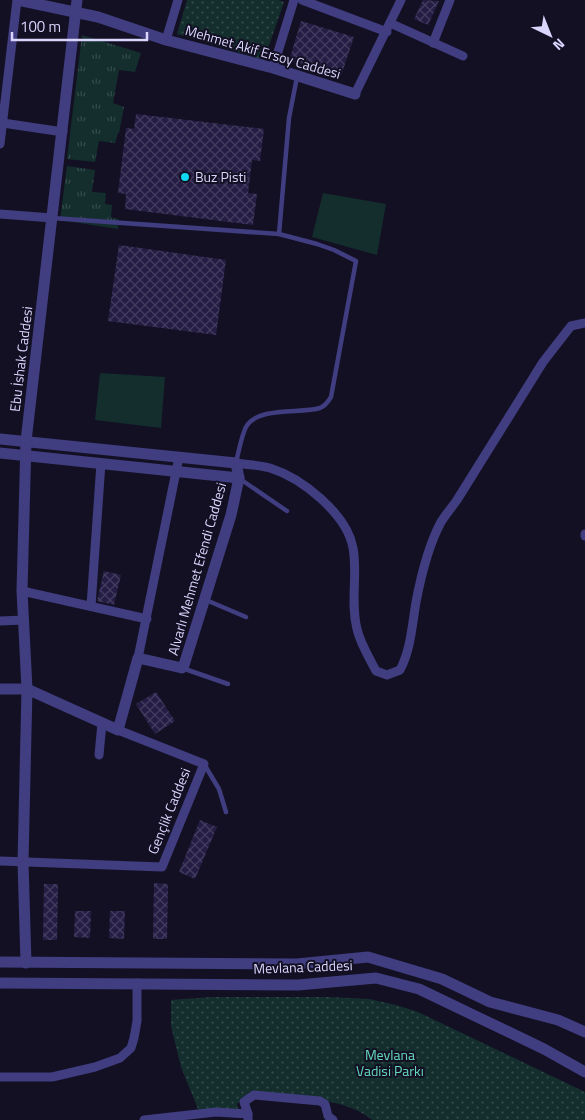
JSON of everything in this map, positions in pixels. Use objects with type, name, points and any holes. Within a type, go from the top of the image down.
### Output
[{"type":"street","points":[[0,144],[21,0]]},
{"type":"street","name":"Mehmet Akif Ersoy Caddesi","points":[[21,0],[76,6],[98,17],[166,40],[272,68],[355,94]]},
{"type":"street","points":[[166,40],[178,0]]},
{"type":"street","points":[[272,68],[294,0]]},
{"type":"street","points":[[302,0],[433,43],[463,56]]},
{"type":"street","points":[[355,94],[401,0]]},
{"type":"street","points":[[433,43],[450,0]]},
{"type":"street","name":"Ebu İshak Caddesi","points":[[26,963],[23,862],[27,688],[22,591],[26,441],[76,6]]},
{"type":"street","points":[[3,122],[63,132]]},
{"type":"street","points":[[0,214],[52,218]]},
{"type":"street","points":[[0,439],[236,463],[270,468],[294,478],[312,490],[342,523],[352,545],[355,558],[354,598],[356,629],[376,671],[387,675],[400,670],[404,662],[429,551],[442,522],[543,362],[571,326],[585,324]]},
{"type":"street","name":"Alvarlı Mehmet Efendi Caddesi","points":[[0,453],[239,478],[231,515],[206,600],[182,668],[138,658]]},
{"type":"street","points":[[118,730],[147,619],[179,457]]},
{"type":"street","points":[[91,606],[101,463]]},
{"type":"street","points":[[236,463],[239,478]]},
{"type":"street","points":[[22,591],[147,619]]},
{"type":"street","points":[[0,621],[24,620]]},
{"type":"street","name":"Gençlik Caddesi","points":[[0,689],[27,688],[118,730],[204,764],[162,866],[0,861]]},
{"type":"street","points":[[99,755],[102,723]]},
{"type":"street","name":"Mevlana Caddesi","points":[[0,962],[297,964],[368,957],[442,979],[490,1002],[558,1020],[585,1032]]},
{"type":"street","points":[[297,964],[298,985]]},
{"type":"street","name":"Mevlana Caddesi","points":[[0,983],[298,985],[376,978],[419,989],[544,1049],[585,1072]]},
{"type":"street","points":[[0,1077],[52,1077],[94,1067],[120,1058],[131,1048],[138,1021],[137,983]]},
{"type":"street","points":[[144,1120],[216,1112],[248,1117],[244,1102],[254,1094],[320,1101],[325,1104],[328,1116],[333,1120]]},
{"type":"lane","points":[[279,234],[289,118],[298,76]]},
{"type":"lane","points":[[52,218],[279,234],[334,250],[356,261],[330,397],[327,404],[320,408],[285,411],[260,417],[252,421],[246,428],[236,463]]},
{"type":"lane","points":[[239,478],[287,511]]},
{"type":"lane","points":[[206,600],[246,617]]},
{"type":"lane","points":[[182,668],[228,684]]},
{"type":"lane","points":[[204,764],[219,789],[226,812]]},
{"type":"green space","points":[[187,0],[278,0],[284,2],[264,60],[177,34]]},
{"type":"green space","points":[[82,35],[141,53],[135,72],[119,70],[113,103],[124,107],[119,133],[115,143],[99,141],[95,162],[67,159]]},
{"type":"green space","points":[[67,166],[95,170],[92,192],[106,193],[105,204],[112,205],[111,218],[119,219],[118,229],[60,220]]},
{"type":"green space","points":[[323,193],[386,204],[377,255],[312,237]]},
{"type":"green space","points":[[100,373],[165,377],[161,428],[95,420]]},
{"type":"green space","name":"Mevlana Vadisi Parkı","points":[[211,997],[369,999],[418,1012],[585,1092],[585,1120],[372,1120],[346,1106],[330,1102],[296,1097],[248,1094],[237,1104],[239,1114],[200,1114],[181,1067],[171,1026],[171,1000]]},
{"type":"building","points":[[423,0],[439,1],[428,25],[414,19]]},
{"type":"building","points":[[301,21],[354,37],[341,76],[289,61]]},
{"type":"building","name":"Buz Pisti","points":[[136,114],[264,129],[260,161],[252,160],[248,193],[257,194],[253,225],[125,209],[126,194],[118,193],[126,128],[134,129]]},
{"type":"building","points":[[119,245],[226,260],[216,335],[108,321]]},
{"type":"building","points":[[104,571],[121,575],[114,605],[97,601]]},
{"type":"building","points":[[156,692],[175,721],[155,734],[136,704]]},
{"type":"building","points":[[200,820],[217,827],[195,879],[179,872]]},
{"type":"building","points":[[154,883],[168,884],[167,939],[153,939]]},
{"type":"building","points":[[44,884],[58,884],[57,940],[43,940]]},
{"type":"building","points":[[75,911],[91,911],[90,938],[74,937]]},
{"type":"building","points":[[110,911],[125,911],[124,939],[109,938]]},
{"type":"place","name":"Buz Pisti","points":[[185,177]]}]
